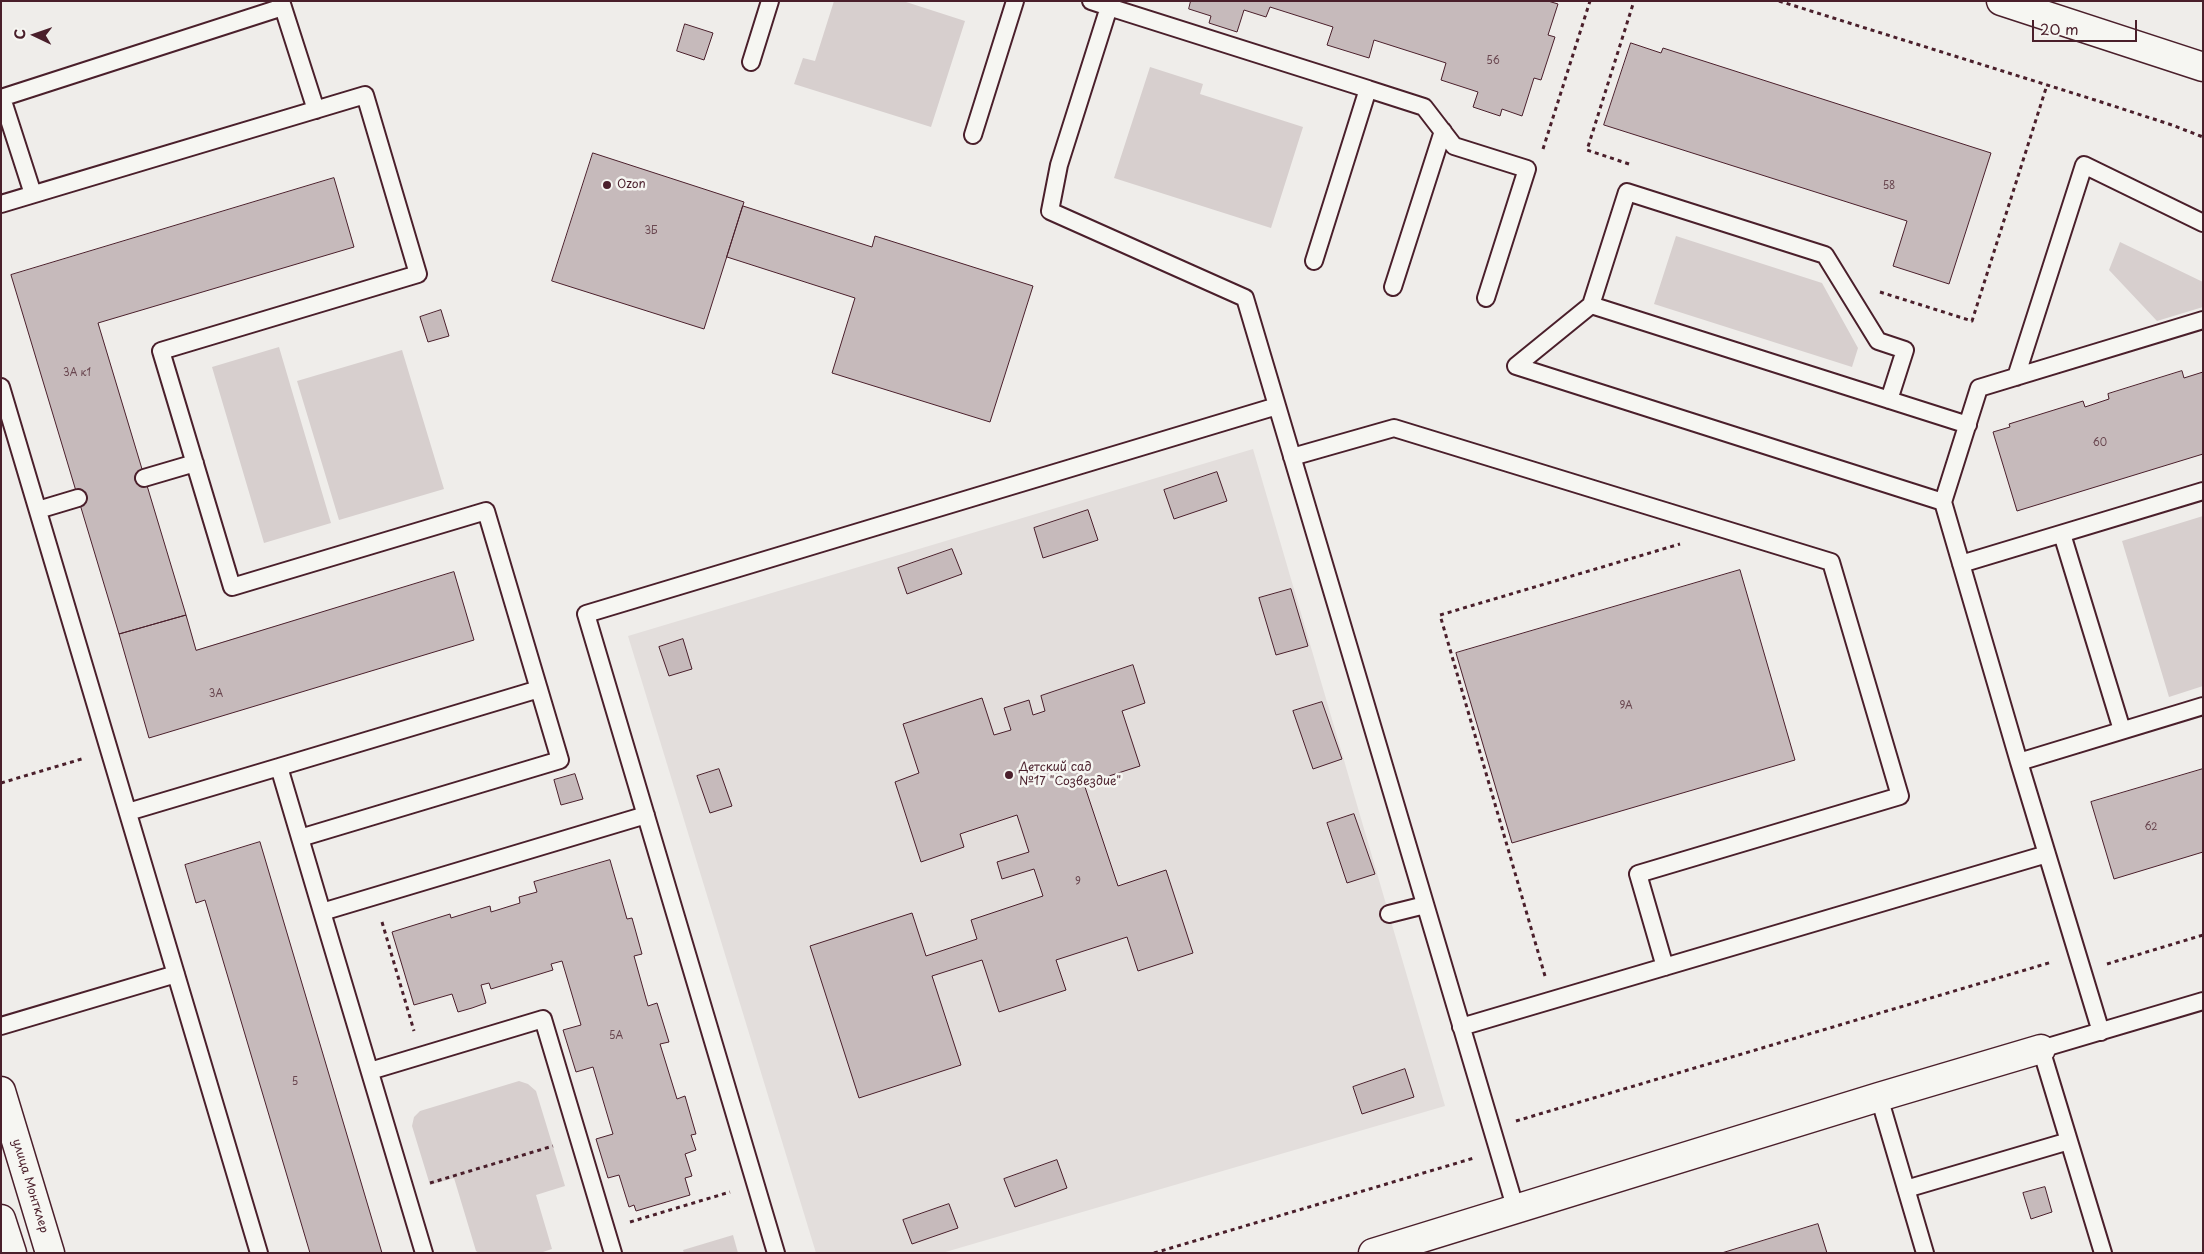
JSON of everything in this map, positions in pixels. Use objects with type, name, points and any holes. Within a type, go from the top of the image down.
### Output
[{"type":"street","points":[[2001,1],[2203,67]]},
{"type":"street","points":[[1373,1253],[2041,1049]]},
{"type":"street","name":"улица Монтклер","points":[[1,1091],[50,1253]]},
{"type":"street","points":[[1,1219],[12,1253]]},
{"type":"lane","points":[[751,62],[770,1]]},
{"type":"lane","points":[[973,135],[1015,1]]},
{"type":"lane","points":[[1091,1],[1424,107],[1454,146],[1527,169],[1486,298]]},
{"type":"lane","points":[[33,194],[2,98],[282,4],[316,110]]},
{"type":"lane","points":[[1109,7],[1059,165],[1050,211],[1245,298],[1516,1210]]},
{"type":"lane","points":[[1314,260],[1368,89]]},
{"type":"lane","points":[[1,204],[365,95],[418,274],[161,351],[232,587],[486,511],[560,760],[300,838]]},
{"type":"lane","points":[[1393,288],[1443,132]]},
{"type":"lane","points":[[2016,377],[2084,165],[2203,223]]},
{"type":"lane","points":[[1889,400],[1905,350],[1878,341],[1825,255],[1627,192],[1591,305],[1516,366],[1943,502]]},
{"type":"lane","points":[[1591,305],[1968,425]]},
{"type":"lane","points":[[2101,1032],[1943,502],[1979,388],[2203,320]]},
{"type":"lane","points":[[1,387],[259,1253]]},
{"type":"lane","points":[[776,1253],[586,614],[1277,406]]},
{"type":"lane","points":[[1292,457],[1394,428],[1831,562],[1900,796],[1638,874],[1665,968]]},
{"type":"lane","points":[[144,478],[195,463]]},
{"type":"lane","points":[[1961,564],[2203,491]]},
{"type":"lane","points":[[38,510],[78,498]]},
{"type":"lane","points":[[2062,534],[2122,730]]},
{"type":"lane","points":[[128,812],[539,689]]},
{"type":"lane","points":[[2019,762],[2203,706]]},
{"type":"lane","points":[[279,767],[424,1253]]},
{"type":"lane","points":[[322,912],[646,815]]},
{"type":"lane","points":[[1461,1028],[2048,854]]},
{"type":"lane","points":[[1389,914],[1425,905]]},
{"type":"lane","points":[[1,1026],[176,974]]},
{"type":"lane","points":[[2103,1253],[2041,1049],[2203,1000]]},
{"type":"lane","points":[[370,1071],[543,1019],[613,1253]]},
{"type":"lane","points":[[1879,1097],[1925,1253]]},
{"type":"lane","points":[[1906,1189],[2069,1140]]},
{"type":"path","points":[[1527,169],[1536,172],[1590,1]]},
{"type":"path","points":[[1627,192],[1635,166],[1587,150],[1634,1]]},
{"type":"path","points":[[1779,1],[2172,125],[2203,137]]},
{"type":"path","points":[[1840,279],[1972,321],[2047,85]]},
{"type":"path","points":[[1553,1000],[1440,615],[1726,530]]},
{"type":"path","points":[[1,783],[110,751]]},
{"type":"path","points":[[374,896],[421,1055]]},
{"type":"path","points":[[2082,972],[2203,935]]},
{"type":"path","points":[[1491,1128],[2078,954]]},
{"type":"path","points":[[405,1190],[578,1138]]},
{"type":"path","points":[[1154,1253],[1498,1151]]},
{"type":"path","points":[[606,1230],[756,1184]]},
{"type":"shaded area","points":[[834,1],[903,1],[965,21],[931,127],[794,84],[803,58],[815,61]]},
{"type":"shaded area","points":[[1150,67],[1203,84],[1200,94],[1303,127],[1271,228],[1114,178]]},
{"type":"shaded area","points":[[1676,236],[1822,283],[1858,348],[1852,367],[1654,304]]},
{"type":"shaded area","points":[[2120,242],[2203,282],[2203,307],[2157,321],[2109,270]]},
{"type":"shaded area","points":[[279,347],[331,523],[264,543],[212,367]]},
{"type":"shaded area","points":[[402,350],[444,489],[339,520],[297,381]]},
{"type":"shaded area","name":"Детский сад №17 \"Созвездие\"","points":[[1253,449],[1445,1106],[942,1253],[816,1253],[628,636]]},
{"type":"shaded area","points":[[2203,516],[2203,686],[2169,697],[2122,541]]},
{"type":"shaded area","points":[[519,1081],[528,1084],[536,1091],[565,1186],[536,1195],[552,1249],[540,1253],[479,1253],[476,1251],[454,1178],[430,1185],[412,1126],[414,1117],[420,1111]]},
{"type":"shaded area","points":[[733,1235],[738,1253],[684,1253],[683,1250]]},
{"type":"building","points":[[1191,1],[1548,1],[1558,4],[1548,35],[1555,37],[1541,80],[1534,78],[1522,116],[1502,109],[1500,116],[1473,107],[1478,92],[1441,80],[1446,63],[1374,40],[1369,58],[1327,45],[1333,27],[1270,7],[1266,17],[1244,10],[1237,32],[1209,23],[1211,16],[1189,9]]},
{"type":"building","points":[[685,24],[713,33],[704,60],[677,51]]},
{"type":"building","points":[[1631,43],[1661,53],[1663,48],[1991,153],[1949,284],[1893,266],[1907,221],[1604,125]]},
{"type":"building","points":[[593,153],[744,202],[704,329],[552,281]]},
{"type":"building","points":[[334,178],[354,247],[98,323],[186,615],[119,634],[11,275]]},
{"type":"building","points":[[743,206],[872,247],[875,236],[1033,286],[990,422],[832,373],[855,298],[727,257]]},
{"type":"building","points":[[441,310],[449,336],[428,342],[420,317]]},
{"type":"building","points":[[2182,371],[2184,378],[2203,372],[2203,454],[2017,511],[1993,432],[2010,427],[2009,424],[2083,401],[2085,407],[2109,399],[2108,394]]},
{"type":"building","points":[[1217,472],[1227,501],[1174,519],[1164,490]]},
{"type":"building","points":[[1088,510],[1098,540],[1043,558],[1034,528]]},
{"type":"building","points":[[952,549],[962,574],[907,594],[898,568]]},
{"type":"building","points":[[1740,570],[1795,760],[1512,843],[1456,653]]},
{"type":"building","points":[[454,572],[474,640],[149,738],[119,634],[186,615],[196,650]]},
{"type":"building","points":[[1291,589],[1308,646],[1276,655],[1259,598]]},
{"type":"building","points":[[683,639],[692,669],[669,676],[659,647]]},
{"type":"building","points":[[1133,665],[1145,703],[1122,711],[1140,766],[1084,784],[1118,886],[1166,870],[1193,953],[1138,971],[1127,937],[1056,960],[1066,990],[999,1012],[982,960],[932,976],[961,1065],[859,1098],[810,946],[912,913],[926,956],[977,939],[971,920],[1043,896],[1034,869],[1002,879],[997,862],[1029,852],[1017,815],[960,834],[964,847],[921,862],[895,782],[919,773],[903,724],[982,698],[994,735],[1011,730],[1004,708],[1029,700],[1033,715],[1045,711],[1041,696]]},
{"type":"building","points":[[1322,702],[1342,759],[1313,769],[1293,711]]},
{"type":"building","points":[[719,769],[732,806],[710,813],[697,776]]},
{"type":"building","points":[[2203,769],[2203,852],[2114,879],[2091,802]]},
{"type":"building","points":[[575,774],[583,799],[561,805],[554,780]]},
{"type":"building","points":[[1354,814],[1375,874],[1347,883],[1327,823]]},
{"type":"building","points":[[260,842],[382,1253],[310,1253],[205,900],[196,903],[185,865]]},
{"type":"building","points":[[610,860],[627,919],[632,918],[642,954],[634,956],[648,1006],[657,1003],[669,1042],[660,1044],[677,1099],[685,1096],[696,1134],[691,1135],[696,1150],[685,1154],[692,1176],[685,1178],[690,1195],[636,1211],[634,1205],[629,1207],[619,1175],[608,1178],[596,1139],[613,1134],[593,1067],[576,1072],[563,1030],[581,1025],[562,961],[551,964],[553,970],[491,989],[489,983],[481,985],[486,1003],[472,1008],[458,1012],[452,994],[414,1005],[392,932],[450,914],[451,918],[490,906],[491,912],[520,903],[519,897],[537,892],[534,882]]},
{"type":"building","points":[[1405,1069],[1414,1097],[1362,1114],[1353,1087]]},
{"type":"building","points":[[1057,1160],[1067,1188],[1015,1207],[1004,1179]]},
{"type":"building","points":[[2045,1187],[2052,1212],[2031,1219],[2023,1193]]},
{"type":"building","points":[[949,1204],[958,1228],[912,1244],[903,1220]]},
{"type":"building","points":[[1818,1224],[1827,1253],[1722,1253]]},
{"type":"place","name":"Ozon","points":[[607,185]]},
{"type":"place","name":"Детский сад №17 \"Созвездие\"","points":[[1009,775]]}]
